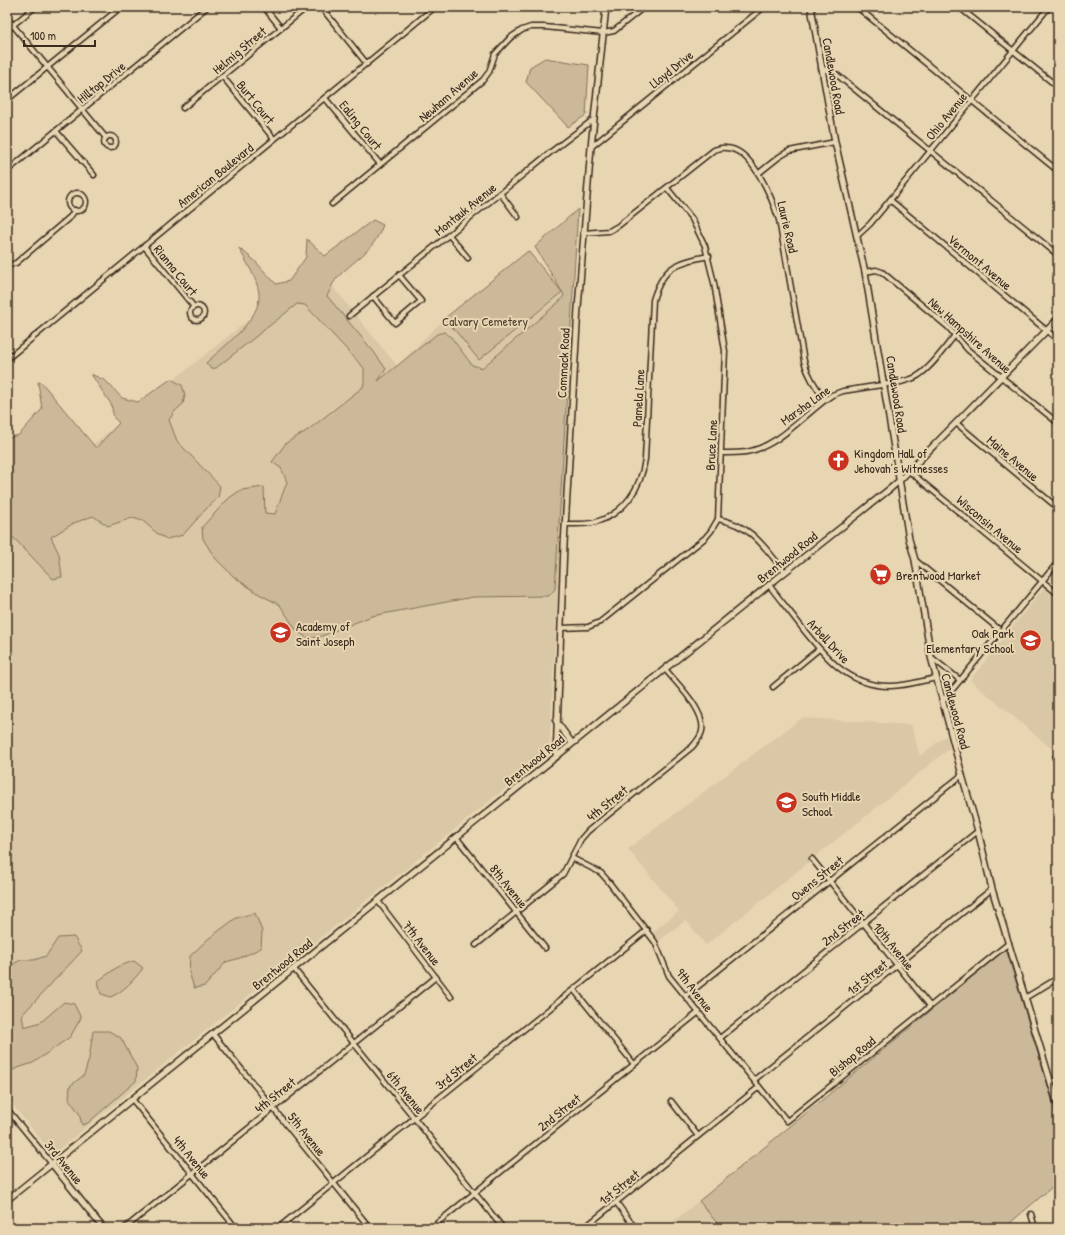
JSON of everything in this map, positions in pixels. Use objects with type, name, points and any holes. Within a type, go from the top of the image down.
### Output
[{"type":"street","points":[[7,30],[35,7]]},
{"type":"street","points":[[7,100],[121,7]]},
{"type":"street","name":"Hilltop Drive","points":[[7,171],[207,7]]},
{"type":"street","points":[[264,7],[281,28]]},
{"type":"street","name":"Helmig Street","points":[[183,108],[223,77],[307,7]]},
{"type":"street","points":[[321,7],[367,64]]},
{"type":"street","name":"American Boulevard","points":[[7,359],[436,7]]},
{"type":"street","name":"Commack Road","points":[[556,757],[556,722],[566,524],[583,233],[606,7]]},
{"type":"street","points":[[604,33],[614,31],[644,7]]},
{"type":"street","name":"Lloyd Drive","points":[[591,147],[764,7]]},
{"type":"street","name":"Candlewood Road","points":[[811,7],[835,142],[865,272],[909,539],[931,657],[978,830],[992,889],[1058,1106]]},
{"type":"street","points":[[857,7],[1058,171]]},
{"type":"street","points":[[959,7],[1058,87]]},
{"type":"street","name":"Ohio Avenue","points":[[857,236],[870,224],[1049,7]]},
{"type":"street","points":[[7,18],[106,138]]},
{"type":"street","name":"Newham Avenue","points":[[332,204],[483,80],[489,72],[495,54],[510,38],[522,30],[531,27],[545,27],[604,33]]},
{"type":"street","points":[[821,68],[836,74],[1058,255]]},
{"type":"street","name":"Burt Court","points":[[223,77],[274,139]]},
{"type":"street","name":"Ealing Court","points":[[325,98],[380,164]]},
{"type":"street","name":"Montauk Avenue","points":[[349,316],[500,193],[594,119]]},
{"type":"street","points":[[56,131],[94,175]]},
{"type":"street","points":[[759,173],[789,151],[835,142]]},
{"type":"street","name":"Laurie Road","points":[[583,233],[609,231],[618,226],[714,150],[726,148],[738,151],[759,173],[768,190],[779,220],[804,361],[807,372],[825,400]]},
{"type":"street","name":"Bruce Lane","points":[[667,188],[692,219],[700,233],[709,256],[725,351],[718,519]]},
{"type":"street","points":[[500,193],[518,217]]},
{"type":"street","points":[[72,194],[82,194],[86,203],[84,208],[75,210],[70,208],[68,203],[69,198],[72,194]]},
{"type":"street","name":"Vermont Avenue","points":[[890,200],[1058,340]]},
{"type":"street","points":[[8,267],[16,263],[70,217],[75,210]]},
{"type":"street","points":[[449,235],[468,258]]},
{"type":"street","name":"Rianna Court","points":[[144,246],[194,307]]},
{"type":"street","name":"Pamela Lane","points":[[566,524],[597,522],[610,516],[621,508],[638,487],[644,472],[645,459],[652,300],[662,277],[671,269],[680,263],[709,256]]},
{"type":"street","name":"New Hampshire Avenue","points":[[865,272],[876,270],[882,272],[956,334],[968,350],[1058,423]]},
{"type":"street","points":[[373,296],[395,323],[421,301],[399,275]]},
{"type":"street","name":"Brentwood Road","points":[[7,1200],[900,480],[1058,318]]},
{"type":"street","name":"Marsha Lane","points":[[721,453],[745,452],[758,449],[770,443],[832,395],[843,391],[910,380],[919,376],[956,334]]},
{"type":"street","name":"Maine Avenue","points":[[956,423],[1058,508]]},
{"type":"street","name":"Wisconsin Avenue","points":[[909,470],[1058,594]]},
{"type":"street","points":[[561,628],[588,627],[600,622],[705,538],[718,519],[738,524],[749,531],[785,572]]},
{"type":"street","points":[[914,560],[1001,631]]},
{"type":"street","points":[[943,701],[1058,562]]},
{"type":"street","name":"Arbell Drive","points":[[769,585],[819,650],[829,660],[854,678],[876,685],[902,685],[936,678]]},
{"type":"street","points":[[773,687],[819,650]]},
{"type":"street","points":[[931,657],[960,680]]},
{"type":"street","name":"4th Street","points":[[476,945],[563,874],[581,839],[588,831],[692,747],[698,740],[702,732],[703,723],[701,715],[665,669]]},
{"type":"street","points":[[556,722],[572,743]]},
{"type":"street","name":"Owens Street","points":[[686,996],[962,775]]},
{"type":"street","name":"2nd Street","points":[[720,1038],[978,830]]},
{"type":"street","name":"8th Avenue","points":[[456,837],[545,948]]},
{"type":"street","name":"9th Avenue","points":[[572,858],[601,873],[658,946],[670,976],[787,1121]]},
{"type":"street","name":"10th Avenue","points":[[812,860],[930,1006]]},
{"type":"street","name":"1st Street","points":[[754,1080],[992,889]]},
{"type":"street","name":"7th Avenue","points":[[378,901],[451,997]]},
{"type":"street","name":"3rd Street","points":[[278,1228],[647,930]]},
{"type":"street","name":"Bishop Road","points":[[787,1121],[1009,943]]},
{"type":"street","name":"6th Avenue","points":[[294,969],[503,1228]]},
{"type":"street","name":"4th Street","points":[[125,1228],[436,977]]},
{"type":"street","points":[[1026,998],[1058,979]]},
{"type":"street","points":[[574,990],[634,1064]]},
{"type":"street","name":"2nd Street","points":[[432,1228],[699,1012]]},
{"type":"street","name":"5th Avenue","points":[[213,1034],[370,1228]]},
{"type":"street","name":"1st Street","points":[[584,1228],[759,1087]]},
{"type":"street","name":"4th Avenue","points":[[132,1099],[236,1228]]},
{"type":"street","points":[[671,1101],[698,1136]]},
{"type":"street","name":"3rd Avenue","points":[[7,1109],[103,1228]]},
{"type":"street","points":[[616,1202],[635,1228]]},
{"type":"street","points":[[1031,1214],[1035,1228]]},
{"type":"shaded area","name":"Academy of Saint Joseph","points":[[316,266],[397,366],[445,318],[479,360],[574,283],[549,753],[53,1154],[7,1098],[7,513]]},
{"type":"shaded area","name":"Oak Park Elementary School","points":[[1044,588],[1058,599],[1058,754],[970,680]]},
{"type":"shaded area","name":"South Middle School","points":[[802,718],[911,725],[920,756],[947,735],[950,748],[706,945],[686,920],[659,941],[653,932],[679,911],[628,849]]},
{"type":"shaded area","points":[[699,1201],[721,1228],[665,1228]]},
{"type":"green space","points":[[545,58],[589,65],[586,115],[568,127],[526,82],[530,67]]},
{"type":"green space","points":[[578,209],[555,589],[549,596],[473,597],[372,616],[319,637],[308,639],[296,630],[280,605],[259,594],[234,577],[215,558],[203,539],[202,527],[229,498],[241,490],[264,487],[265,513],[275,514],[287,482],[281,468],[272,462],[286,443],[308,430],[363,387],[364,368],[305,305],[297,304],[216,368],[211,369],[206,363],[240,332],[254,313],[258,303],[258,287],[239,248],[254,260],[276,284],[289,281],[306,257],[307,239],[325,256],[373,220],[383,225],[374,243],[336,279],[327,296],[374,352],[386,369],[378,381],[437,334],[444,332],[451,337],[472,365],[482,368],[561,300],[564,295],[535,247]]},
{"type":"green space","name":"Calvary Cemetery","points":[[528,251],[562,292],[479,360],[445,318]]},
{"type":"green space","points":[[91,374],[106,381],[122,398],[138,402],[171,379],[182,385],[185,395],[183,404],[175,411],[169,420],[177,441],[220,486],[218,498],[183,535],[167,539],[159,535],[143,521],[132,518],[108,526],[93,516],[74,523],[51,537],[59,554],[62,577],[53,579],[7,531],[7,438],[19,435],[42,409],[38,382],[42,383],[96,448],[119,423],[114,418],[111,404]]},
{"type":"green space","points":[[255,913],[262,931],[261,948],[240,958],[226,962],[205,986],[194,988],[189,972],[190,956],[208,939],[236,918]]},
{"type":"green space","points":[[74,937],[82,951],[22,1015],[24,1027],[41,1022],[64,1002],[74,1004],[81,1018],[70,1037],[33,1063],[15,1069],[7,1074],[7,967],[21,960],[34,960],[46,956],[58,938]]},
{"type":"green space","points":[[1006,949],[1058,1119],[1058,1182],[1004,1228],[721,1228],[699,1201]]},
{"type":"green space","points":[[134,961],[143,968],[128,985],[111,997],[101,994],[98,981],[119,966]]},
{"type":"green space","points":[[93,1031],[109,1031],[121,1038],[137,1068],[136,1081],[88,1123],[82,1125],[79,1113],[69,1099],[70,1086],[84,1075],[89,1059]]},
{"type":"place","name":"Kingdom Hall of Jehovah’s Witnesses","points":[[838,460]]},
{"type":"place","name":"Brentwood Market","points":[[881,575]]},
{"type":"place","name":"Academy of Saint Joseph","points":[[281,633]]},
{"type":"place","name":"Oak Park Elementary School","points":[[1030,640]]},
{"type":"place","name":"South Middle School","points":[[786,803]]}]
